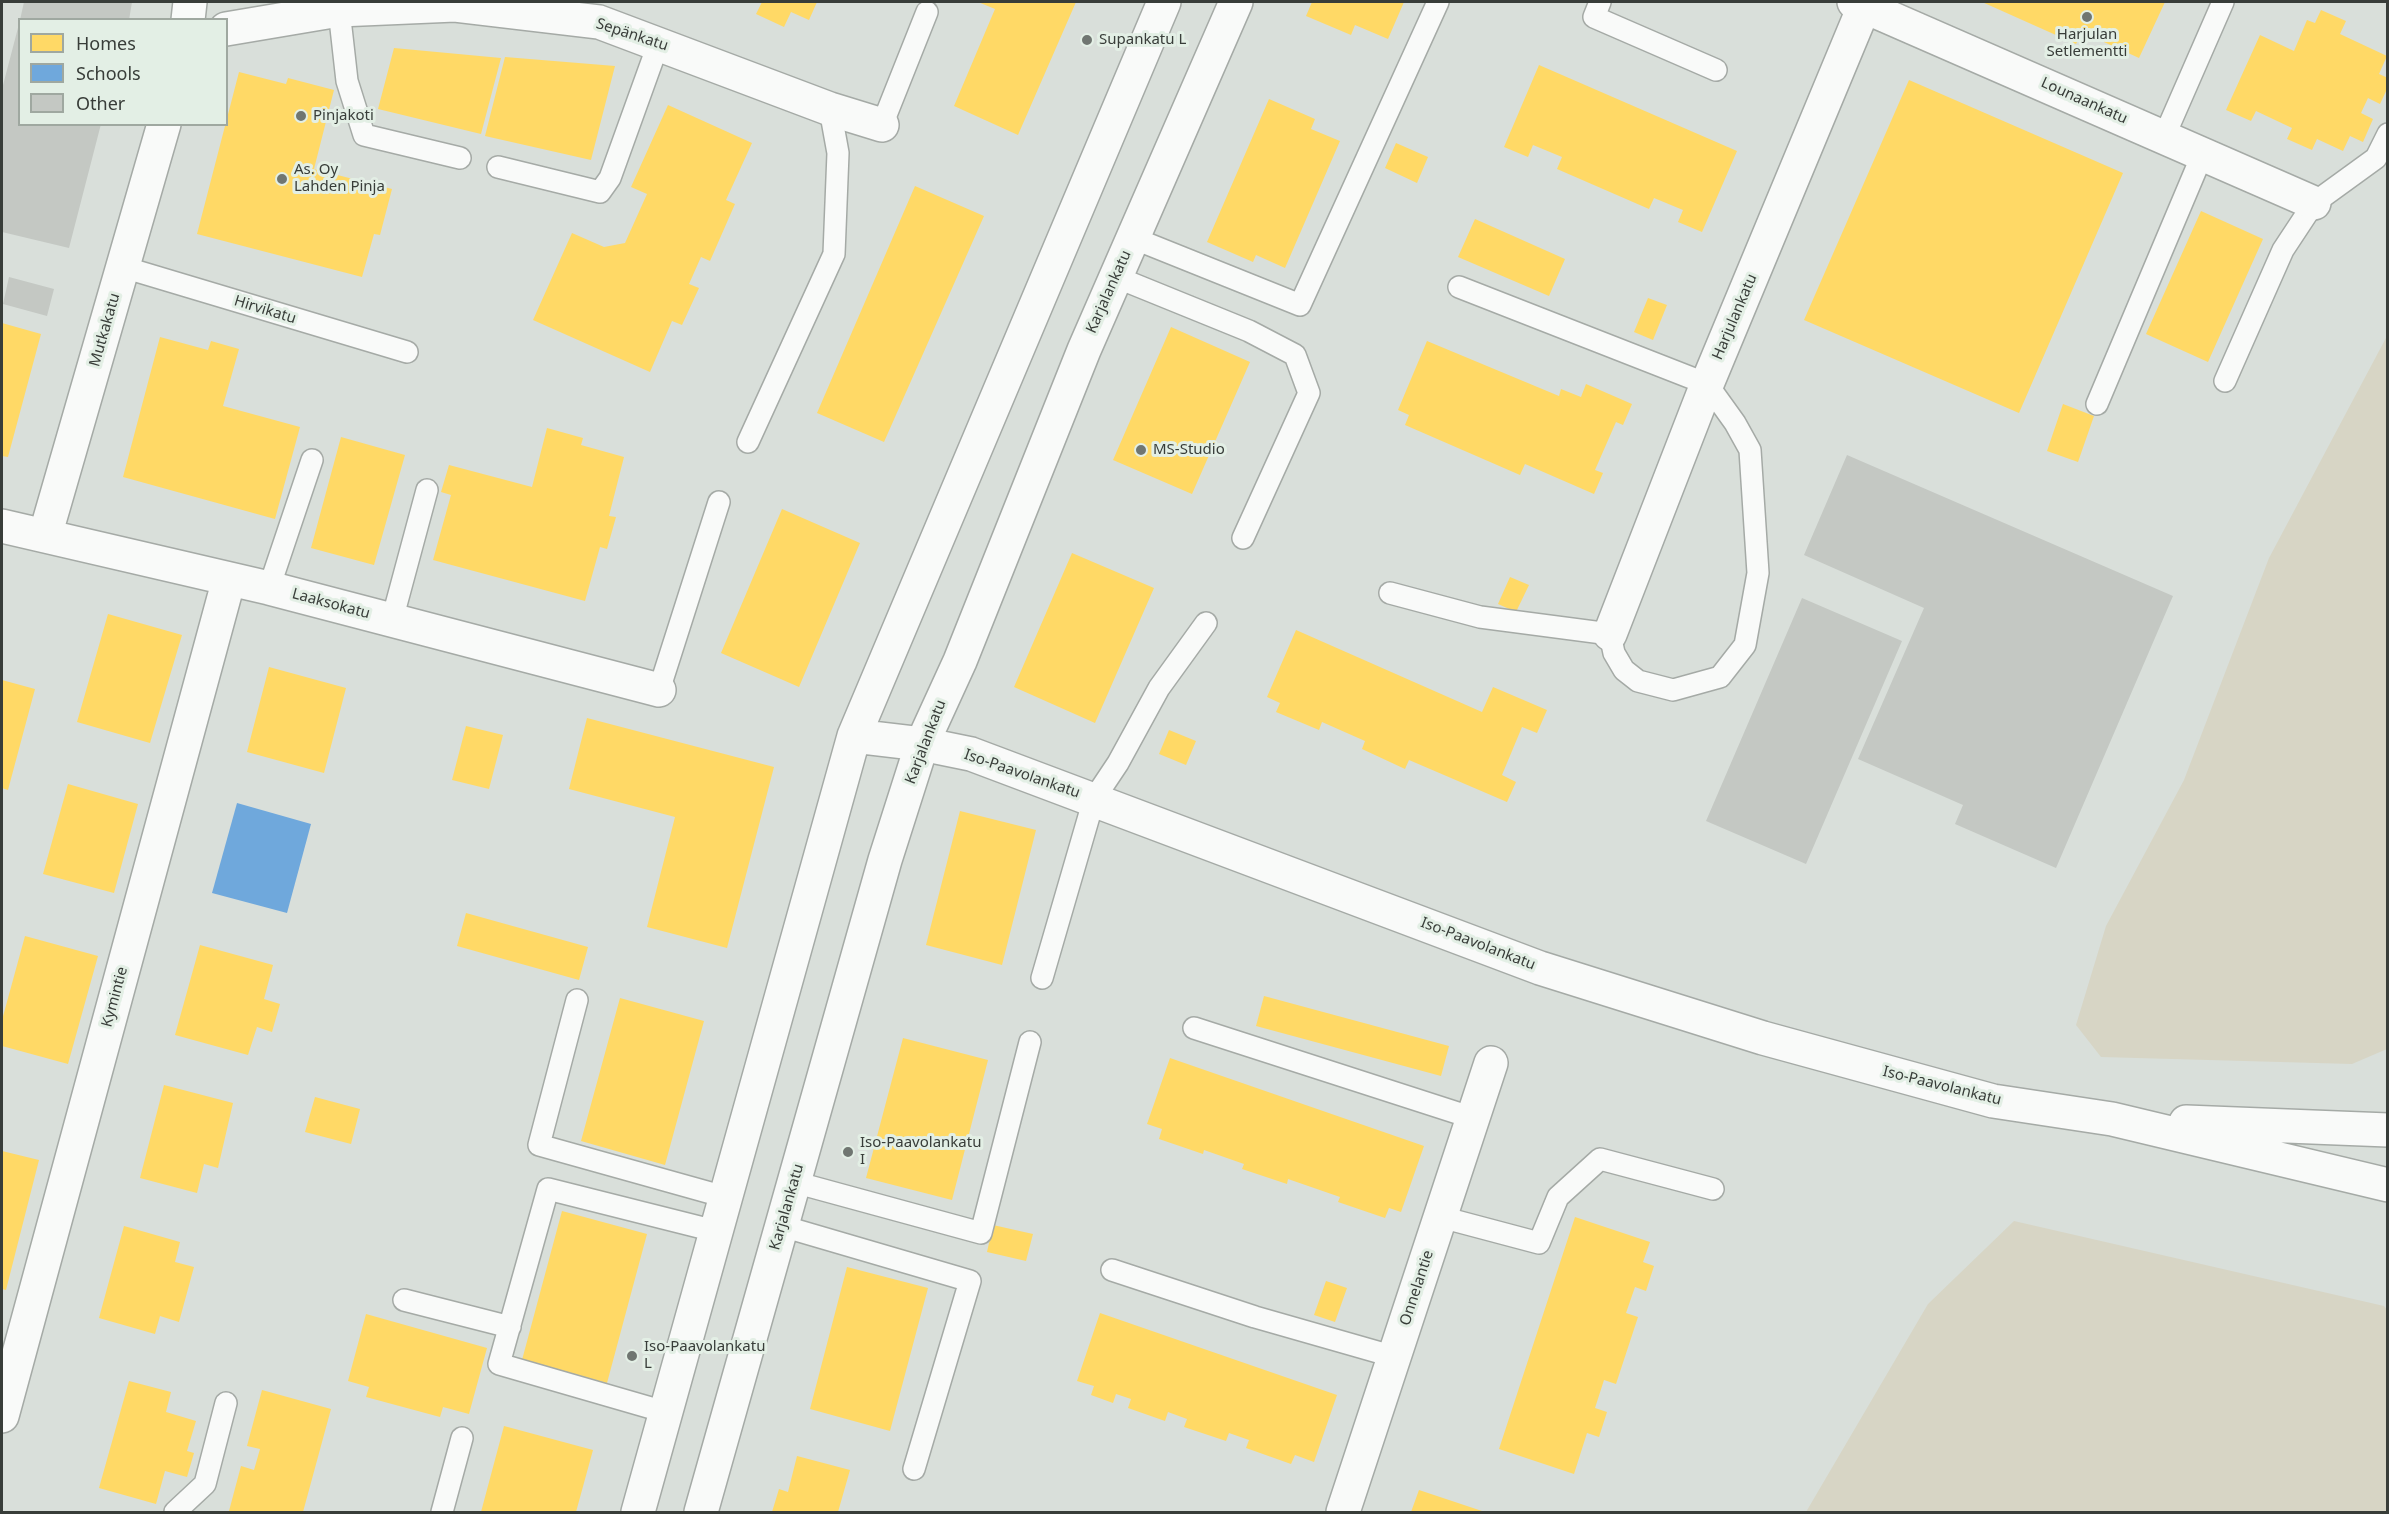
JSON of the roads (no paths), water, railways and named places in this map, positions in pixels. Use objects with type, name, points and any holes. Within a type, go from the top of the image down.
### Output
[{"type":"main road","points":[[188,18],[190,2]]},
{"type":"main road","points":[[638,1512],[854,736],[1164,2]]},
{"type":"main road","name":"Karjalankatu","points":[[701,1512],[885,860],[922,744],[960,661],[1116,277],[1236,2]]},
{"type":"main road","name":"Lounaankatu","points":[[1861,3],[2313,203]]},
{"type":"main road","name":"Harjulankatu","points":[[1610,634],[1707,384],[1861,3]]},
{"type":"main road","name":"Sepänkatu","points":[[228,29],[339,10],[455,5],[599,22],[659,42],[830,109],[882,125]]},
{"type":"main road","name":"Mutkakatu","points":[[45,536],[163,126]]},
{"type":"main road","name":"Laaksokatu","points":[[2,526],[269,588],[659,690]]},
{"type":"main road","name":"Kymintie","points":[[2,1416],[229,579]]},
{"type":"main road","name":"Iso-Paavolankatu","points":[[854,736],[922,744],[971,754],[1540,968],[1752,1035],[1993,1101],[2112,1119],[2388,1185]]},
{"type":"main road","name":"Onnelantie","points":[[1343,1512],[1491,1063]]},
{"type":"main road","name":"Iso-Paavolankatu","points":[[2112,1119],[2388,1130]]},
{"type":"lane","points":[[1133,238],[1300,305],[1438,2]]},
{"type":"lane","points":[[1600,2],[1594,17],[1716,70]]},
{"type":"lane","points":[[2164,137],[2223,2]]},
{"type":"lane","points":[[339,10],[347,81],[364,135],[460,158]]},
{"type":"lane","points":[[882,125],[927,12]]},
{"type":"lane","points":[[498,167],[600,192],[610,178],[659,42]]},
{"type":"lane","points":[[748,442],[834,254],[838,153],[830,109]]},
{"type":"lane","points":[[2225,381],[2283,250],[2313,203],[2376,158],[2388,134]]},
{"type":"lane","points":[[2097,404],[2203,153]]},
{"type":"lane","name":"Hirvikatu","points":[[123,267],[407,352]]},
{"type":"lane","points":[[1116,277],[1249,331],[1295,355],[1309,393],[1243,538]]},
{"type":"lane","points":[[1390,593],[1480,617],[1610,634],[1614,653],[1624,670],[1638,681],[1673,690],[1720,677],[1745,645],[1758,573],[1750,450],[1735,423],[1707,384],[1459,287]]},
{"type":"lane","points":[[269,588],[312,460]]},
{"type":"lane","points":[[392,620],[427,490]]},
{"type":"lane","points":[[659,690],[719,502]]},
{"type":"lane","points":[[1042,978],[1094,799],[1118,763],[1159,687],[1206,623]]},
{"type":"lane","points":[[577,1000],[539,1145],[725,1197]]},
{"type":"lane","points":[[1194,1028],[1473,1118]]},
{"type":"lane","points":[[794,1182],[981,1233],[1030,1041]]},
{"type":"lane","points":[[1441,1217],[1539,1243],[1558,1197],[1600,1160],[1713,1190]]},
{"type":"lane","points":[[665,1413],[499,1364],[548,1189],[716,1231]]},
{"type":"lane","points":[[782,1226],[970,1281],[914,1469]]},
{"type":"lane","points":[[1112,1270],[1255,1317],[1395,1357]]},
{"type":"lane","points":[[404,1299],[510,1327]]},
{"type":"lane","points":[[175,1512],[205,1484],[226,1402]]},
{"type":"lane","points":[[442,1512],[462,1438]]},
{"type":"place","name":"Harjulan Setlementti","points":[[2087,17]]},
{"type":"place","name":"Supankatu L","points":[[1087,40]]},
{"type":"place","name":"Pinjakoti","points":[[301,116]]},
{"type":"place","name":"As. Oy Lahden Pinja","points":[[282,179]]},
{"type":"place","name":"MS-Studio","points":[[1141,450]]},
{"type":"place","name":"Iso-Paavolankatu I","points":[[848,1152]]},
{"type":"place","name":"Iso-Paavolankatu L","points":[[632,1356]]}]
